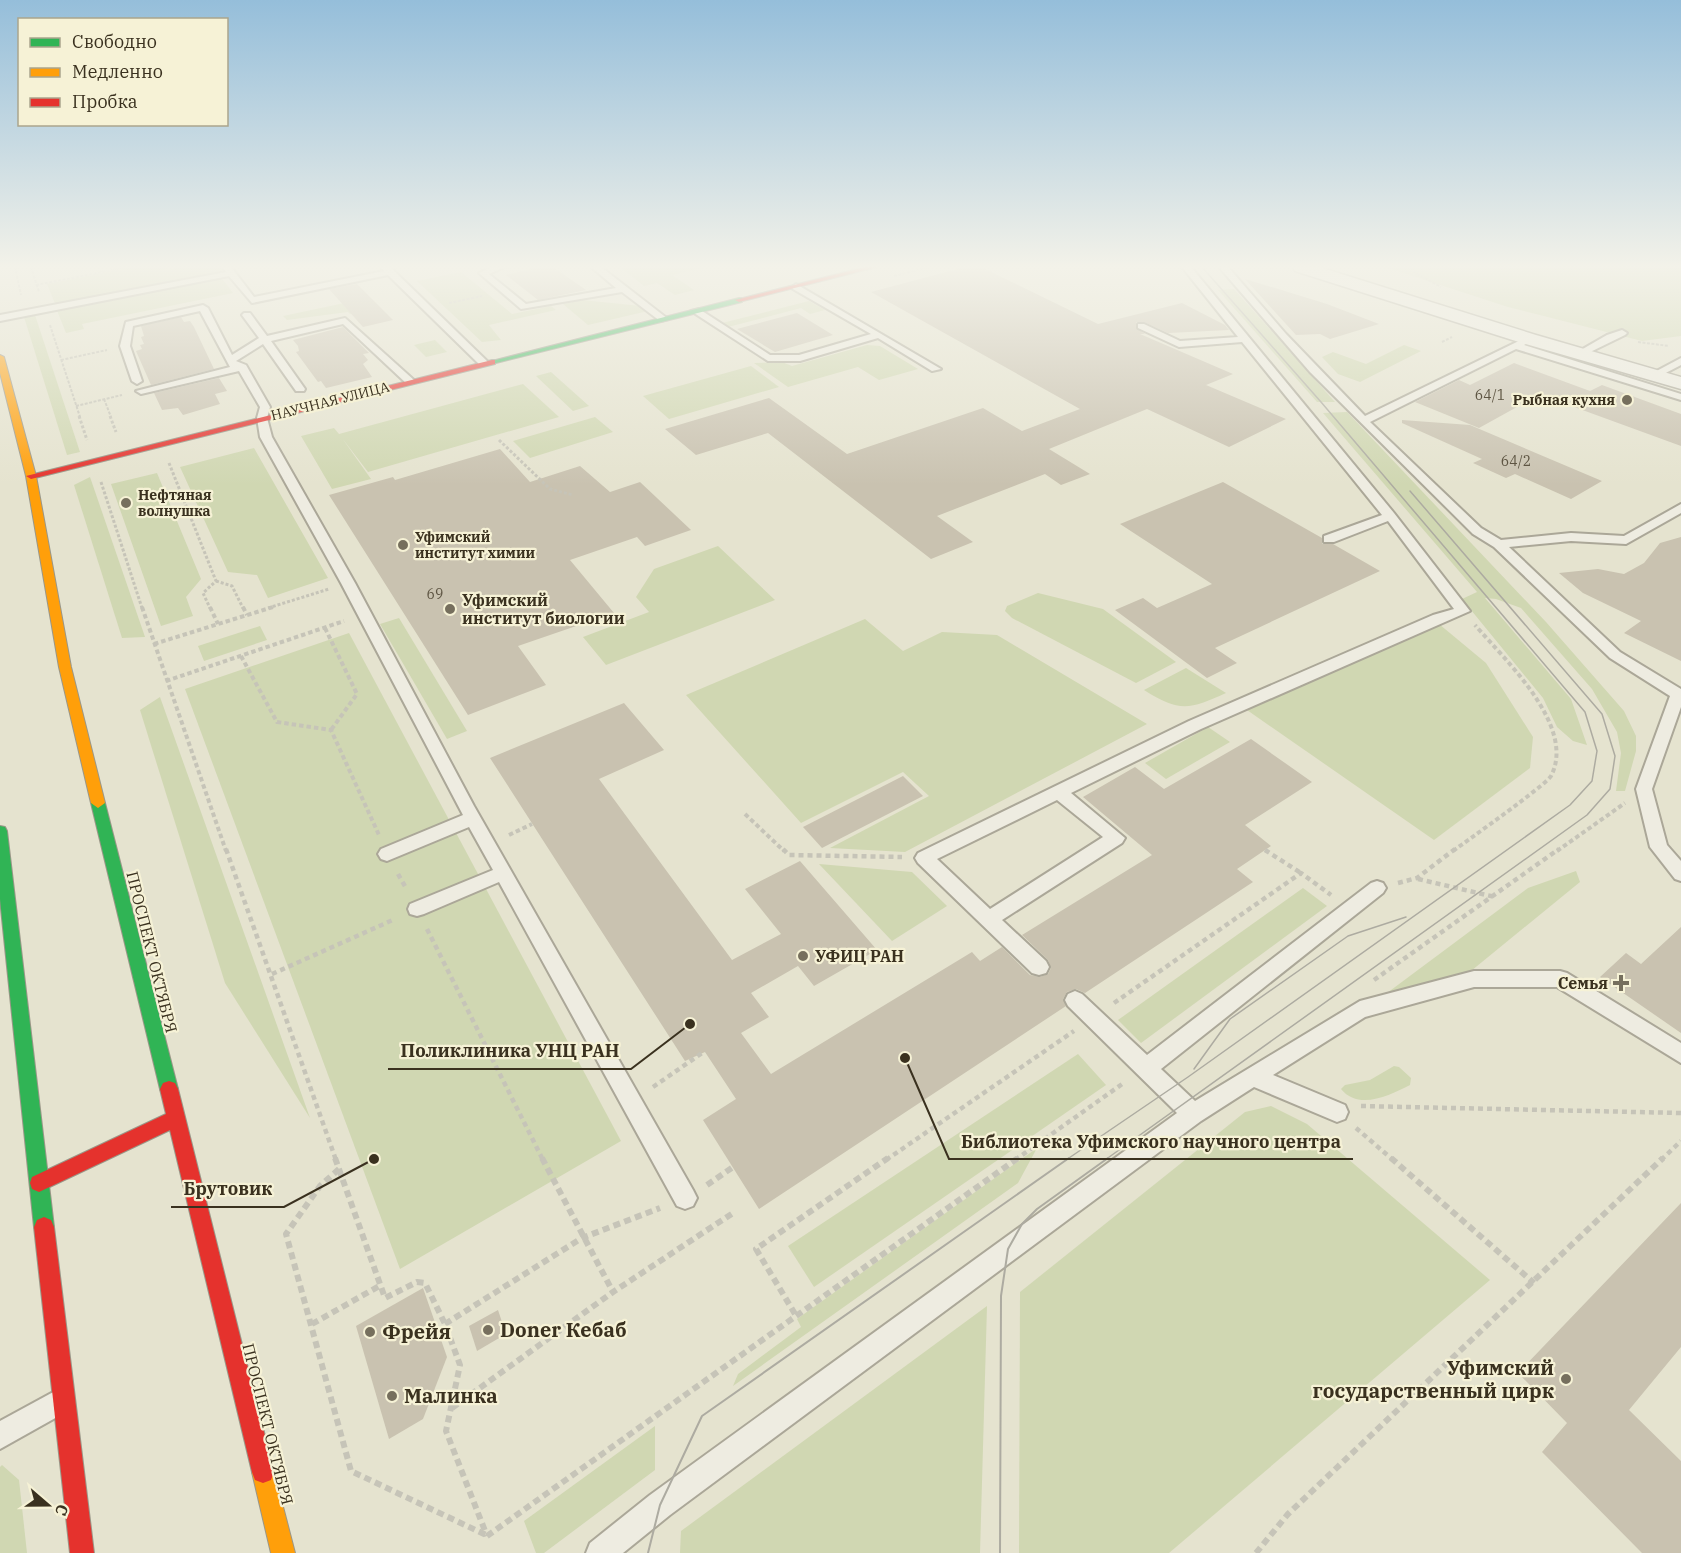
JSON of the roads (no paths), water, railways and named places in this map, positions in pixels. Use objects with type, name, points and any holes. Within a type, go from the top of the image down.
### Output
[{"type":"main road","name":"НАУЧНАЯ УЛИЦА","points":[[31,476],[580,339]]},
{"type":"main road","name":"ПРОСПЕКТ ОКТЯБРЯ","points":[[0,357],[2,373],[31,476],[65,667],[283,1553]]},
{"type":"main road","points":[[0,831],[82,1553]]},
{"type":"main road","points":[[39,1184],[176,1118]]},
{"type":"street","points":[[1515,339],[1579,354],[1681,383]]},
{"type":"lane","points":[[126,339],[125,346],[139,386],[242,367]]},
{"type":"lane","points":[[220,339],[232,364],[242,367],[265,407],[262,418],[266,437],[365,614],[473,818],[685,1198]]},
{"type":"lane","points":[[365,339],[410,381]]},
{"type":"lane","points":[[460,339],[484,363]]},
{"type":"lane","points":[[740,339],[768,358],[800,358],[864,339]]},
{"type":"lane","points":[[886,339],[936,369]]},
{"type":"lane","points":[[1169,339],[1179,344],[1239,339]]},
{"type":"lane","points":[[1040,967],[924,858],[1195,725],[1438,618],[1463,611],[1390,516],[1245,339]]},
{"type":"lane","points":[[1286,339],[1363,421],[1477,531],[1499,544],[1615,655],[1680,694],[1644,789],[1659,847],[1681,874]]},
{"type":"lane","points":[[1579,354],[1605,339]]},
{"type":"lane","points":[[231,360],[262,340],[300,389]]},
{"type":"lane","points":[[1363,421],[1522,342],[1681,397]]},
{"type":"lane","points":[[1654,375],[1681,361]]},
{"type":"lane","points":[[1499,544],[1571,537],[1626,540],[1681,508]]},
{"type":"lane","points":[[1329,539],[1390,516]]},
{"type":"lane","points":[[988,920],[1116,838],[1059,792]]},
{"type":"lane","points":[[387,854],[473,818]]},
{"type":"lane","points":[[417,909],[504,873]]},
{"type":"lane","points":[[1146,1068],[1377,888]]},
{"type":"lane","points":[[600,1553],[670,1498],[1193,1114],[1360,1010],[1474,979],[1560,979],[1681,1054]]},
{"type":"lane","points":[[1075,1000],[1193,1114]]},
{"type":"lane","points":[[1252,1076],[1343,1109]]},
{"type":"lane","points":[[0,1436],[63,1400]]},
{"type":"tram line","points":[[1066,1160],[1188,1077],[1570,805],[1592,781],[1597,751],[1585,712],[1266,339]]},
{"type":"tram line","points":[[1105,1160],[1587,815],[1610,789],[1615,756],[1602,714],[1410,491]]},
{"type":"tram line","points":[[1194,1069],[1230,1019],[1348,936],[1406,917]]},
{"type":"tram line","points":[[648,1553],[660,1505],[702,1416],[1069,1158]]},
{"type":"tram line","points":[[1000,1553],[1001,1296],[1008,1249],[1022,1224],[1037,1209],[1108,1158]]},
{"type":"place","name":"Рыбная кухня","points":[[1627,400]]},
{"type":"place","name":"Нефтяная волнушка","points":[[126,503]]},
{"type":"place","name":"Уфимский институт химии","points":[[403,545]]},
{"type":"place","name":"Уфимский институт биологии","points":[[450,609]]},
{"type":"place","name":"УФИЦ РАН","points":[[803,956]]},
{"type":"place","name":"Семья","points":[[1621,983]]},
{"type":"place","name":"Поликлиника УНЦ РАН","points":[[690,1024]]},
{"type":"place","name":"Библиотека Уфимского научного центра","points":[[905,1058]]},
{"type":"place","name":"Брутовик","points":[[374,1159]]},
{"type":"place","name":"Doner Кебаб","points":[[488,1330]]},
{"type":"place","name":"Фрейя","points":[[370,1332]]},
{"type":"place","name":"Уфимский государственный цирк","points":[[1566,1379]]},
{"type":"place","name":"Малинка","points":[[392,1396]]}]
